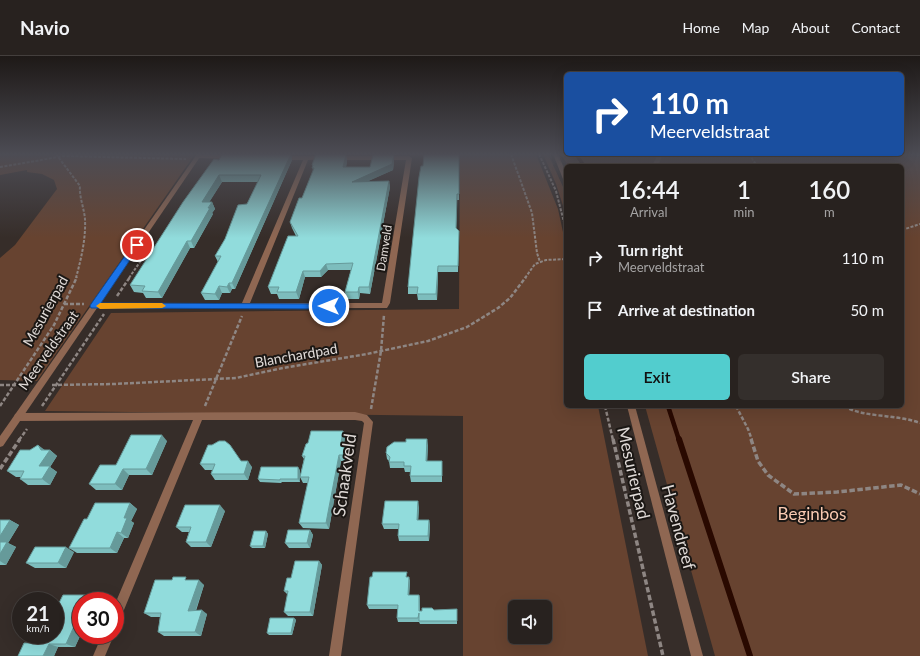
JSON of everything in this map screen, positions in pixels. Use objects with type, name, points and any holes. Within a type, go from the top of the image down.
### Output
[{"type":"street","name":"Meerveldstraat","points":[[0,442],[181,182]]},
{"type":"street","points":[[245,306],[296,182]]},
{"type":"street","name":"Damveld","points":[[384,306],[386,303],[405,182]]},
{"type":"street","points":[[94,306],[384,306]]},
{"type":"street","name":"Havendreef","points":[[632,408],[696,656]]},
{"type":"street","points":[[124,596],[199,416]]},
{"type":"street","name":"Schaakveld","points":[[18,417],[356,416],[364,418],[368,422],[335,656]]},
{"type":"street","points":[[99,656],[104,644]]},
{"type":"path","name":"Mesurierpad","points":[[0,406],[54,325],[76,279],[80,264],[85,221],[83,203],[79,193],[80,186],[77,182]]},
{"type":"path","points":[[521,182],[532,213],[537,253],[540,262],[564,259]]},
{"type":"path","points":[[553,182],[564,221]]},
{"type":"path","points":[[904,229],[920,224]]},
{"type":"path","name":"Blanchardpad","points":[[0,385],[114,384],[236,378],[428,341],[467,327],[498,308],[510,298],[530,269],[540,262]]},
{"type":"path","points":[[64,304],[91,304],[94,306]]},
{"type":"path","points":[[199,416],[204,410],[245,306]]},
{"type":"path","points":[[368,422],[381,351],[384,306]]},
{"type":"path","name":"Mesurierpad","points":[[605,408],[663,656]]},
{"type":"path","points":[[737,408],[748,429],[758,461],[768,475],[794,494],[837,492],[901,484],[920,494]]},
{"type":"path","points":[[847,408],[852,411],[907,418],[920,423]]},
{"type":"green space","points":[[55,182],[176,182],[37,381],[0,380],[0,258],[15,245],[57,189]]},
{"type":"green space","points":[[460,182],[547,182],[558,209],[564,237],[564,408],[598,408],[648,656],[463,656],[463,416],[45,411],[111,313],[459,309]]},
{"type":"green space","points":[[555,182],[561,182],[564,189],[564,209]]},
{"type":"green space","name":"Beginbos","points":[[904,182],[920,182],[920,656],[715,656],[646,408],[904,408]]},
{"type":"building","points":[[197,182],[215,182],[202,202],[212,202],[208,208],[210,208],[191,241],[187,241],[158,292],[142,291],[145,286],[130,285]]},
{"type":"building","points":[[258,182],[278,182],[232,283],[229,283],[227,287],[219,286],[215,294],[201,293],[221,256],[215,256],[225,239],[238,205],[247,204]]},
{"type":"building","points":[[308,182],[389,182],[369,287],[359,287],[358,292],[345,292],[353,263],[326,264],[320,271],[303,271],[296,292],[277,292],[279,287],[268,287],[288,236],[298,236],[290,222],[299,198],[302,198]]},
{"type":"building","points":[[418,182],[459,182],[459,194],[457,194],[456,228],[459,231],[458,266],[438,266],[436,294],[417,294],[418,287],[408,287]]},
{"type":"building","points":[[311,431],[343,431],[341,443],[345,443],[343,455],[339,455],[326,523],[299,523],[309,477],[300,477],[305,456],[302,456],[306,444],[308,443]]},
{"type":"building","points":[[131,435],[162,435],[146,469],[123,469],[115,484],[89,484],[100,465],[116,465]]},
{"type":"building","points":[[406,439],[427,439],[426,461],[442,461],[442,476],[410,476],[411,466],[404,466],[404,462],[389,462],[390,457],[386,453],[387,447],[394,442],[406,442]]},
{"type":"building","points":[[219,441],[225,441],[230,445],[241,461],[248,461],[244,474],[211,474],[215,464],[200,464],[208,445],[212,445]]},
{"type":"building","points":[[38,445],[41,450],[50,450],[39,466],[50,466],[42,479],[20,479],[24,471],[7,471],[20,450],[30,450]]},
{"type":"building","points":[[261,467],[298,467],[298,479],[258,479]]},
{"type":"building","points":[[385,501],[418,501],[417,520],[429,520],[428,536],[398,536],[399,524],[382,524]]},
{"type":"building","points":[[95,503],[130,503],[124,518],[127,518],[121,533],[117,532],[110,548],[69,548],[84,519],[87,519]]},
{"type":"building","points":[[185,505],[220,505],[206,542],[186,542],[191,527],[176,527]]},
{"type":"building","points":[[0,520],[10,520],[0,536]]},
{"type":"building","points":[[288,530],[310,530],[307,543],[285,543]]},
{"type":"building","points":[[254,531],[266,531],[263,546],[250,546]]},
{"type":"building","points":[[0,542],[7,542],[0,554]]},
{"type":"building","points":[[35,547],[66,547],[58,563],[26,563]]},
{"type":"building","points":[[295,561],[319,561],[310,612],[284,612],[288,591],[284,591],[287,578],[291,578]]},
{"type":"building","points":[[373,572],[407,572],[406,577],[409,577],[408,595],[419,595],[419,611],[422,611],[422,608],[432,608],[434,610],[457,609],[457,621],[419,621],[419,613],[418,618],[397,618],[398,605],[367,605],[370,577],[372,577]]},
{"type":"building","points":[[173,577],[186,577],[185,580],[199,580],[188,611],[202,610],[195,632],[158,632],[161,613],[144,613],[155,580],[172,580]]},
{"type":"building","points":[[64,595],[72,595],[72,631],[66,644],[64,644]]},
{"type":"building","points":[[270,618],[294,618],[291,633],[267,633]]},
{"type":"building","points":[[24,644],[49,644],[43,656],[18,656]]},
{"type":"waterway","points":[[669,408],[679,440]]},
{"type":"waterway","points":[[679,439],[750,656]]},
{"type":"slow traffic","points":[[100,306],[162,306]]},
{"type":"route","points":[[137,245],[94,306],[329,306]]}]
